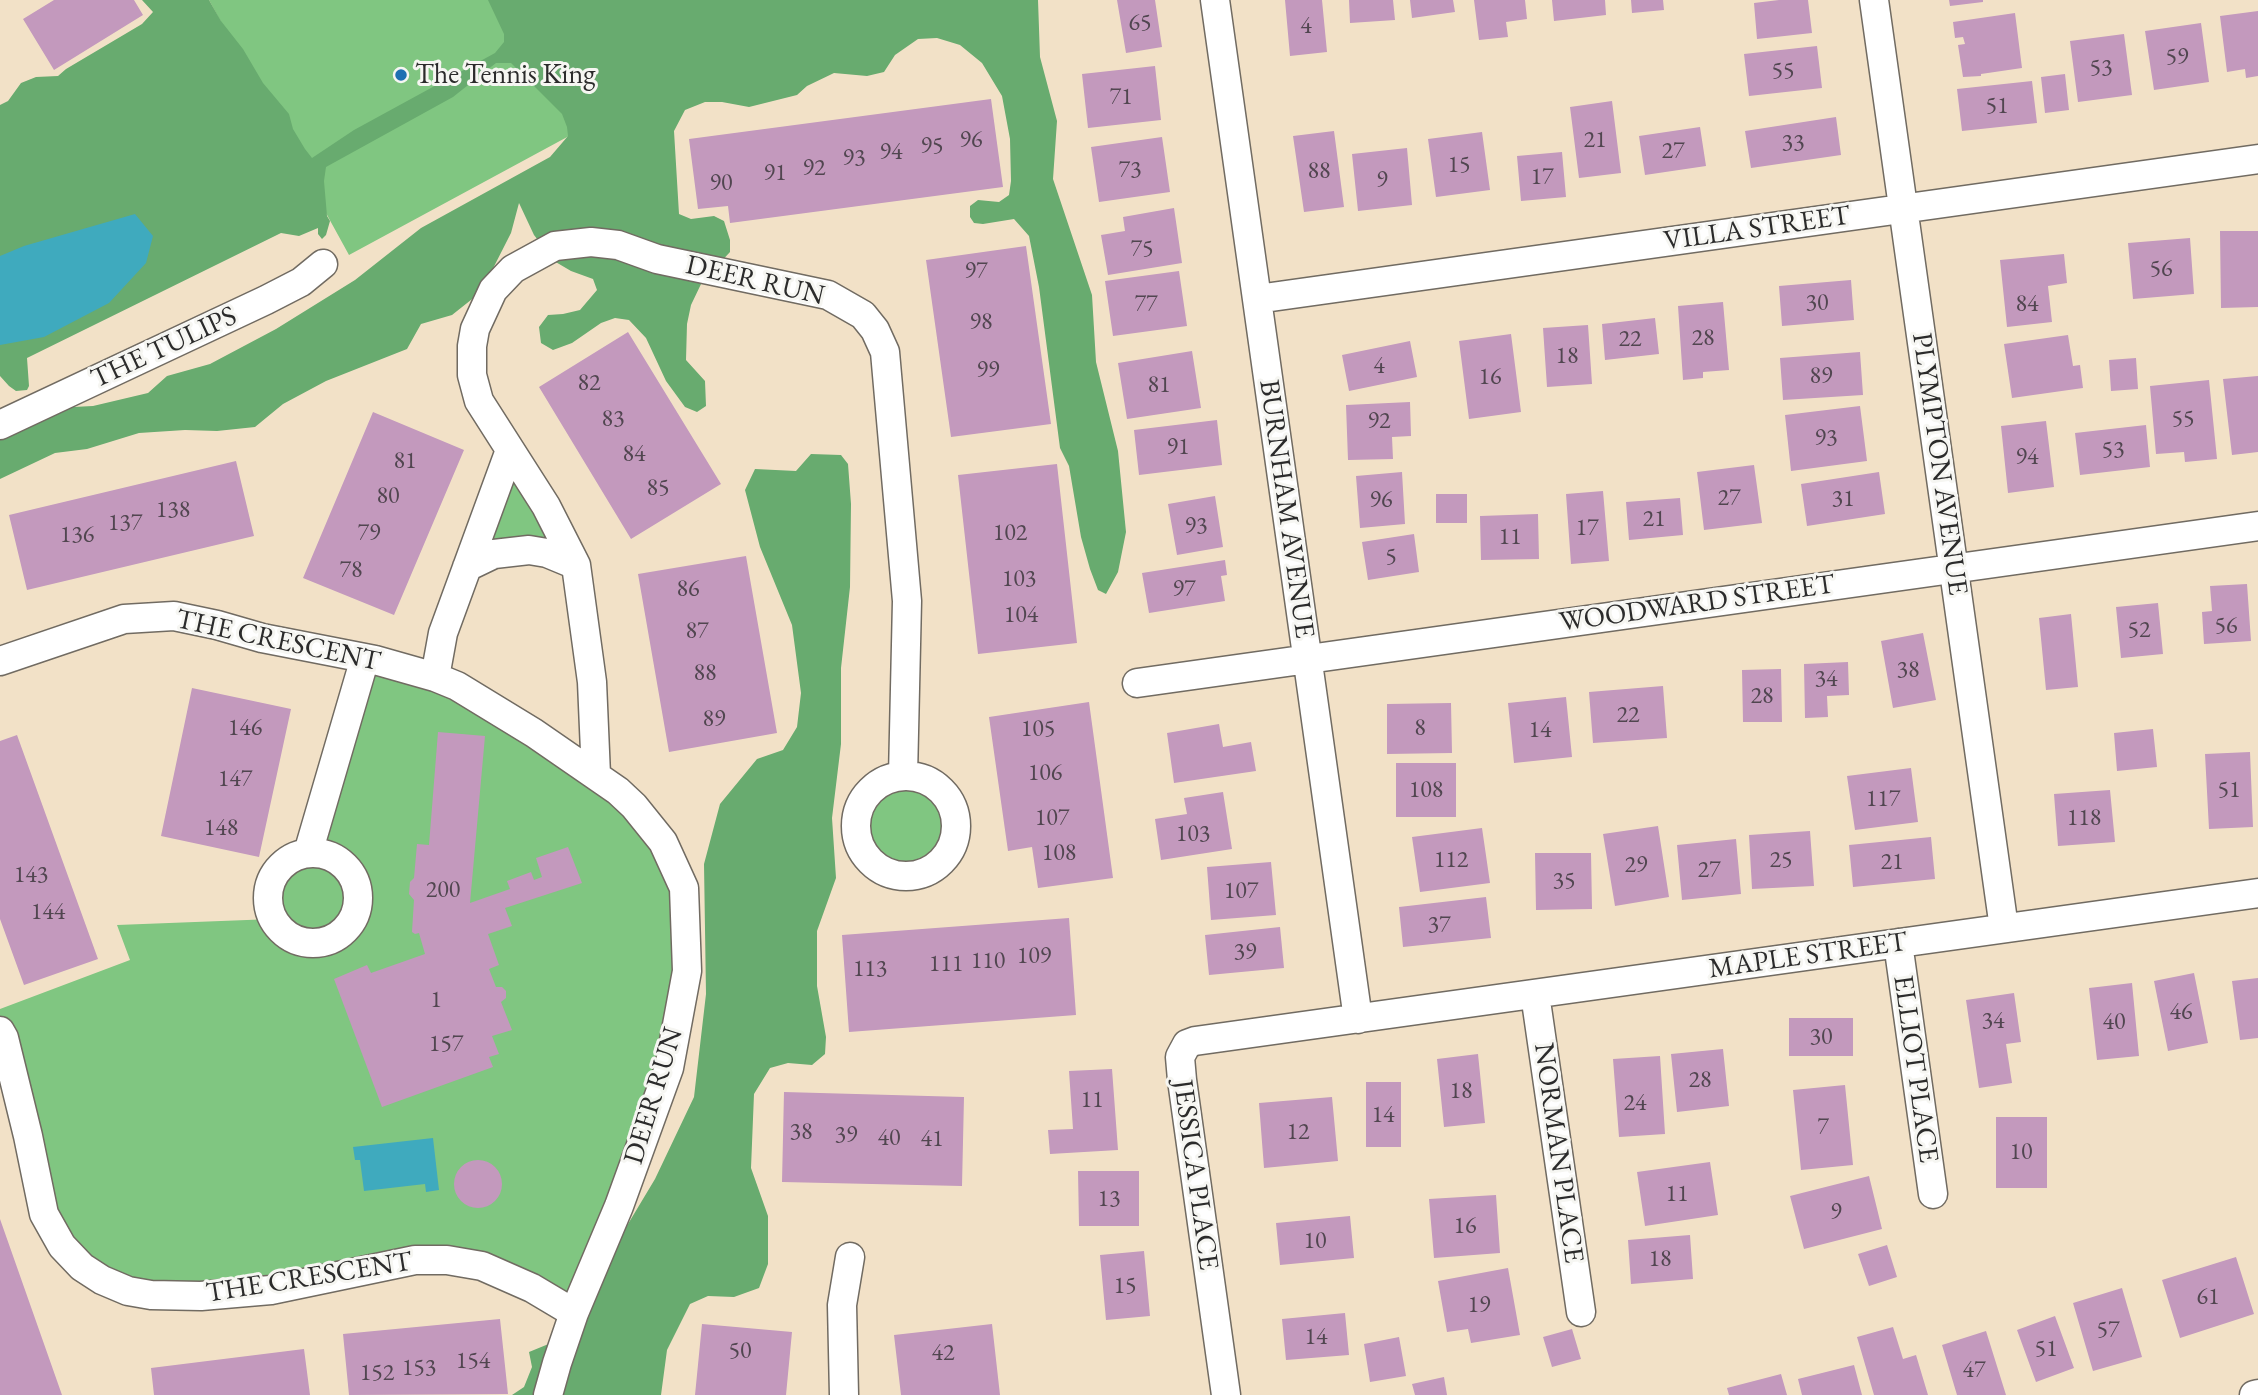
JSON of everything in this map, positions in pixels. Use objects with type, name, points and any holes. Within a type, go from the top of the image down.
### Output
[{"type":"street","name":"BURNHAM AVENUE","points":[[1215,0],[1358,1019]]},
{"type":"street","name":"PLYMPTON AVENUE","points":[[1874,0],[2004,928]]},
{"type":"street","name":"VILLA STREET","points":[[1257,299],[2258,159]]},
{"type":"street","name":"DEER RUN","points":[[596,775],[592,682],[576,565],[546,506],[479,401],[472,375],[475,330],[493,290],[513,269],[555,246],[591,242],[618,245],[657,259],[828,295],[863,315],[875,330],[885,352],[907,601],[903,776]]},
{"type":"street","name":"THE TULIPS","points":[[0,425],[266,300],[307,278],[323,264]]},
{"type":"street","points":[[435,677],[443,633],[510,450]]},
{"type":"street","name":"WOODWARD STREET","points":[[1137,683],[2258,526]]},
{"type":"street","points":[[467,567],[494,554],[529,550],[547,553],[576,565]]},
{"type":"street","name":"THE CRESCENT","points":[[0,661],[124,619],[174,616],[262,638],[365,658],[435,677]]},
{"type":"street","points":[[308,853],[365,658]]},
{"type":"street","name":"DEER RUN","points":[[435,677],[489,704],[618,791],[663,842],[684,888],[687,971],[669,1068],[619,1206],[574,1313],[548,1395]]},
{"type":"street","name":"MAPLE STREET","points":[[1358,1019],[2258,893]]},
{"type":"street","name":"ELLIOT PLACE","points":[[1898,943],[1933,1194]]},
{"type":"street","name":"NORMAN PLACE","points":[[1535,994],[1581,1312]]},
{"type":"street","name":"JESSICA PLACE","points":[[1226,1395],[1180,1057],[1187,1044],[1195,1041],[1358,1019]]},
{"type":"street","name":"THE CRESCENT","points":[[0,1031],[28,1136],[44,1214],[62,1245],[82,1267],[102,1280],[128,1291],[151,1295],[201,1296],[271,1290],[415,1260],[447,1260],[482,1266],[533,1289],[574,1313]]},
{"type":"street","points":[[844,1395],[842,1305],[850,1257]]},
{"type":"green space","points":[[142,0],[209,0],[263,83],[289,114],[293,129],[312,158],[354,130],[495,53],[504,42],[504,34],[488,0],[1038,0],[1040,57],[1057,121],[1053,179],[1092,295],[1096,362],[1118,451],[1126,532],[1118,572],[1106,594],[1098,590],[1090,569],[1081,537],[1069,466],[1060,448],[1039,287],[1029,236],[1014,219],[983,224],[974,223],[970,217],[970,206],[978,200],[999,202],[1009,195],[1010,139],[1002,96],[982,63],[960,45],[937,38],[918,39],[895,55],[884,72],[867,76],[834,73],[807,86],[797,95],[749,107],[705,102],[685,110],[674,131],[679,214],[691,219],[714,216],[724,221],[730,240],[730,252],[702,282],[691,305],[687,324],[686,360],[705,381],[706,406],[697,412],[685,407],[666,381],[646,338],[629,320],[615,318],[601,323],[572,343],[553,350],[541,343],[539,327],[548,315],[580,310],[597,290],[593,279],[554,261],[534,235],[519,203],[511,233],[481,292],[452,315],[421,324],[407,349],[326,381],[283,404],[255,427],[139,433],[87,449],[55,453],[0,479],[0,434],[51,413],[148,393],[167,376],[210,364],[276,329],[355,280],[421,228],[550,157],[568,136],[562,114],[511,63],[496,63],[453,97],[326,167],[324,181],[327,216],[330,221],[322,239],[318,228],[299,236],[281,233],[27,358],[29,386],[27,390],[16,391],[0,376],[0,105],[8,101],[21,83],[36,77],[58,76],[142,24],[153,12]]},
{"type":"green space","name":"The Tennis King","points":[[209,0],[511,0],[582,129],[349,255]]},
{"type":"green space","points":[[510,450],[576,565],[484,558]]},
{"type":"green space","points":[[811,454],[841,455],[848,464],[851,504],[850,587],[841,668],[841,744],[832,818],[836,878],[817,931],[817,986],[826,1037],[825,1054],[812,1065],[788,1063],[770,1068],[754,1094],[751,1168],[768,1216],[768,1264],[759,1288],[734,1297],[708,1296],[690,1304],[667,1350],[661,1395],[512,1395],[524,1387],[532,1367],[529,1352],[551,1343],[622,1234],[655,1179],[694,1097],[706,994],[704,864],[720,804],[757,759],[783,750],[797,727],[801,693],[792,625],[760,547],[745,490],[755,469],[796,471]]},
{"type":"green space","points":[[365,658],[457,686],[663,842],[687,971],[574,1313],[482,1266],[151,1295],[62,1246],[0,1031],[0,1009],[130,960],[117,925],[273,919],[267,894],[271,879],[280,866],[293,857],[308,853]]},
{"type":"green space","points":[[906,776],[925,780],[941,791],[952,807],[956,826],[952,845],[941,861],[925,872],[906,876],[887,872],[871,861],[860,845],[856,826],[860,807],[871,791],[887,780]]},
{"type":"water","points":[[135,214],[153,236],[146,263],[109,303],[44,337],[0,345],[0,256],[24,246]]},
{"type":"water","points":[[433,1138],[439,1190],[426,1192],[425,1184],[364,1191],[360,1160],[355,1160],[353,1147]]},
{"type":"building","points":[[54,0],[134,0],[143,15],[54,70],[23,19]]},
{"type":"building","points":[[1117,0],[1155,0],[1162,47],[1126,53]]},
{"type":"building","points":[[1285,0],[1322,0],[1327,52],[1290,56]]},
{"type":"building","points":[[1349,0],[1393,0],[1395,20],[1350,23]]},
{"type":"building","points":[[1410,0],[1453,0],[1455,12],[1412,18]]},
{"type":"building","points":[[1474,0],[1525,0],[1527,19],[1506,22],[1508,37],[1479,40]]},
{"type":"building","points":[[1552,0],[1605,0],[1606,15],[1554,21]]},
{"type":"building","points":[[1631,0],[1663,0],[1664,10],[1632,13]]},
{"type":"building","points":[[1808,0],[1812,33],[1757,39],[1754,3]]},
{"type":"building","points":[[1949,0],[1983,0],[1983,2],[1950,6]]},
{"type":"building","points":[[2258,11],[2258,76],[2246,78],[2245,69],[2227,72],[2220,16]]},
{"type":"building","points":[[2015,13],[2022,68],[1963,77],[1958,45],[1965,44],[1963,37],[1955,38],[1953,22]]},
{"type":"building","points":[[2201,23],[2209,82],[2154,90],[2145,31]]},
{"type":"building","points":[[2124,34],[2132,95],[2078,102],[2070,41]]},
{"type":"building","points":[[1817,46],[1822,88],[1749,96],[1744,54]]},
{"type":"building","points":[[1155,66],[1161,120],[1088,128],[1082,74]]},
{"type":"building","points":[[2065,74],[2069,110],[2045,113],[2041,77]]},
{"type":"building","points":[[2032,81],[2037,123],[1962,131],[1957,89]]},
{"type":"building","points":[[991,99],[1003,187],[730,223],[728,206],[698,209],[689,139]]},
{"type":"building","points":[[1612,101],[1621,173],[1579,178],[1570,107]]},
{"type":"building","points":[[1836,117],[1841,155],[1751,168],[1745,131]]},
{"type":"building","points":[[1700,127],[1706,166],[1645,175],[1639,136]]},
{"type":"building","points":[[1334,131],[1344,207],[1304,212],[1293,136]]},
{"type":"building","points":[[1482,132],[1490,190],[1436,197],[1428,139]]},
{"type":"building","points":[[1162,137],[1170,192],[1099,202],[1091,147]]},
{"type":"building","points":[[1407,148],[1412,205],[1358,211],[1352,154]]},
{"type":"building","points":[[1562,152],[1566,197],[1521,201],[1517,156]]},
{"type":"building","points":[[1174,208],[1182,263],[1108,275],[1101,235],[1125,231],[1123,217]]},
{"type":"building","points":[[2220,231],[2258,231],[2258,307],[2221,308]]},
{"type":"building","points":[[2190,238],[2194,294],[2133,299],[2128,243]]},
{"type":"building","points":[[1026,246],[1051,424],[951,437],[926,260]]},
{"type":"building","points":[[2064,254],[2067,283],[2048,286],[2052,322],[2007,327],[2000,260]]},
{"type":"building","points":[[1179,271],[1187,326],[1113,336],[1105,281]]},
{"type":"building","points":[[1851,280],[1854,320],[1782,326],[1779,286]]},
{"type":"building","points":[[1723,302],[1729,370],[1703,372],[1703,378],[1683,380],[1678,306]]},
{"type":"building","points":[[1655,318],[1659,354],[1605,360],[1602,324]]},
{"type":"building","points":[[1588,325],[1592,384],[1547,387],[1543,328]]},
{"type":"building","points":[[628,332],[721,484],[631,539],[539,387]]},
{"type":"building","points":[[1511,334],[1521,412],[1469,419],[1459,341]]},
{"type":"building","points":[[2068,335],[2073,366],[2080,365],[2083,388],[2012,398],[2004,344]]},
{"type":"building","points":[[1410,341],[1417,377],[1349,391],[1342,355]]},
{"type":"building","points":[[1192,351],[1201,408],[1127,419],[1118,363]]},
{"type":"building","points":[[1860,352],[1863,395],[1783,400],[1780,358]]},
{"type":"building","points":[[2136,358],[2138,389],[2111,391],[2109,360]]},
{"type":"building","points":[[2258,376],[2258,452],[2232,455],[2223,379]]},
{"type":"building","points":[[2209,380],[2217,459],[2185,462],[2184,452],[2156,454],[2150,386]]},
{"type":"building","points":[[1410,402],[1411,436],[1392,437],[1393,459],[1348,460],[1346,405]]},
{"type":"building","points":[[1860,406],[1867,461],[1791,471],[1785,415]]},
{"type":"building","points":[[373,412],[464,450],[394,615],[303,578]]},
{"type":"building","points":[[1217,420],[1222,465],[1139,475],[1134,430]]},
{"type":"building","points":[[2046,421],[2054,487],[2008,493],[2001,426]]},
{"type":"building","points":[[2146,425],[2150,467],[2080,475],[2075,433]]},
{"type":"building","points":[[236,461],[254,536],[27,590],[9,515]]},
{"type":"building","points":[[1057,464],[1077,643],[978,654],[958,475]]},
{"type":"building","points":[[1754,465],[1762,523],[1704,530],[1697,472]]},
{"type":"building","points":[[1402,472],[1405,524],[1360,528],[1356,476]]},
{"type":"building","points":[[1879,472],[1885,514],[1807,526],[1801,484]]},
{"type":"building","points":[[1603,491],[1609,561],[1571,564],[1566,494]]},
{"type":"building","points":[[1436,494],[1467,494],[1467,523],[1436,523]]},
{"type":"building","points":[[1215,496],[1223,547],[1177,555],[1168,504]]},
{"type":"building","points":[[1680,498],[1683,535],[1629,540],[1626,502]]},
{"type":"building","points":[[1538,514],[1539,559],[1481,560],[1480,516]]},
{"type":"building","points":[[1414,534],[1419,572],[1368,580],[1362,542]]},
{"type":"building","points":[[746,556],[777,733],[669,752],[638,574]]},
{"type":"building","points":[[1225,560],[1227,575],[1221,576],[1225,601],[1149,613],[1142,573]]},
{"type":"building","points":[[2247,584],[2251,641],[2204,644],[2202,612],[2212,611],[2210,586]]},
{"type":"building","points":[[2158,603],[2163,654],[2121,658],[2116,607]]},
{"type":"building","points":[[2071,614],[2078,687],[2046,690],[2039,618]]},
{"type":"building","points":[[1923,633],[1936,700],[1893,708],[1881,641]]},
{"type":"building","points":[[1848,662],[1849,695],[1827,696],[1828,717],[1805,718],[1804,664]]},
{"type":"building","points":[[1781,669],[1782,722],[1743,722],[1742,670]]},
{"type":"building","points":[[1663,686],[1667,738],[1593,743],[1589,692]]},
{"type":"building","points":[[192,688],[291,709],[259,857],[161,836]]},
{"type":"building","points":[[1566,697],[1572,757],[1514,763],[1508,703]]},
{"type":"building","points":[[1089,702],[1113,878],[1038,888],[1032,847],[1008,851],[989,717]]},
{"type":"building","points":[[1451,703],[1452,753],[1387,754],[1387,704]]},
{"type":"building","points":[[1219,724],[1223,747],[1251,742],[1256,771],[1174,783],[1167,733]]},
{"type":"building","points":[[2153,729],[2157,767],[2117,771],[2114,733]]},
{"type":"building","points":[[438,732],[485,736],[470,903],[510,889],[507,881],[531,872],[534,880],[542,877],[536,858],[568,847],[582,883],[505,908],[512,926],[488,934],[499,965],[489,969],[496,987],[502,987],[506,991],[506,998],[501,1002],[512,1030],[492,1036],[499,1054],[489,1057],[493,1067],[382,1107],[334,979],[367,965],[371,973],[425,954],[419,933],[412,932],[414,900],[409,894],[410,882],[414,878],[417,844],[429,845]]},
{"type":"building","points":[[17,735],[98,959],[24,985],[0,919],[0,741]]},
{"type":"building","points":[[2250,752],[2253,827],[2209,829],[2205,754]]},
{"type":"building","points":[[1396,763],[1456,763],[1456,817],[1396,817]]},
{"type":"building","points":[[1911,768],[1918,822],[1855,830],[1847,776]]},
{"type":"building","points":[[2110,790],[2115,842],[2058,846],[2054,794]]},
{"type":"building","points":[[1223,792],[1232,849],[1161,860],[1155,819],[1187,814],[1184,798]]},
{"type":"building","points":[[1658,826],[1669,897],[1615,906],[1603,834]]},
{"type":"building","points":[[1482,828],[1490,883],[1420,892],[1412,837]]},
{"type":"building","points":[[1810,831],[1814,886],[1752,889],[1749,835]]},
{"type":"building","points":[[1931,837],[1935,879],[1853,887],[1849,845]]},
{"type":"building","points":[[1736,839],[1741,894],[1682,900],[1677,845]]},
{"type":"building","points":[[1535,853],[1591,853],[1592,909],[1536,910]]},
{"type":"building","points":[[1271,862],[1276,915],[1211,920],[1207,867]]},
{"type":"building","points":[[1486,897],[1491,938],[1403,947],[1399,907]]},
{"type":"building","points":[[1069,918],[1076,1015],[849,1032],[842,935]]},
{"type":"building","points":[[1280,927],[1284,968],[1209,975],[1205,935]]},
{"type":"building","points":[[2194,973],[2208,1043],[2168,1051],[2154,981]]},
{"type":"building","points":[[2258,978],[2258,1038],[2240,1040],[2232,981]]},
{"type":"building","points":[[2132,983],[2139,1056],[2097,1060],[2089,988]]},
{"type":"building","points":[[2014,993],[2021,1042],[2006,1044],[2012,1083],[1979,1088],[1966,1000]]},
{"type":"building","points":[[1789,1018],[1853,1018],[1853,1056],[1789,1056]]},
{"type":"building","points":[[1723,1049],[1729,1106],[1677,1112],[1671,1054]]},
{"type":"building","points":[[1478,1054],[1485,1123],[1444,1127],[1437,1059]]},
{"type":"building","points":[[1660,1056],[1665,1134],[1619,1137],[1613,1059]]},
{"type":"building","points":[[1112,1069],[1118,1150],[1050,1154],[1048,1130],[1073,1129],[1069,1071]]},
{"type":"building","points":[[1366,1082],[1401,1082],[1401,1147],[1366,1147]]},
{"type":"building","points":[[1845,1085],[1853,1165],[1801,1170],[1793,1090]]},
{"type":"building","points":[[784,1092],[964,1097],[962,1186],[782,1182]]},
{"type":"building","points":[[1332,1097],[1338,1161],[1264,1168],[1259,1103]]},
{"type":"building","points":[[1996,1117],[2047,1117],[2047,1188],[1996,1188]]},
{"type":"building","points":[[478,1160],[495,1167],[502,1184],[495,1201],[478,1208],[461,1201],[454,1184],[461,1167]]},
{"type":"building","points":[[1710,1162],[1718,1215],[1645,1226],[1637,1172]]},
{"type":"building","points":[[1078,1171],[1139,1171],[1139,1226],[1079,1226]]},
{"type":"building","points":[[1869,1176],[1882,1229],[1804,1249],[1790,1196]]},
{"type":"building","points":[[1496,1195],[1500,1253],[1434,1258],[1429,1199]]},
{"type":"building","points":[[1350,1216],[1354,1258],[1280,1265],[1276,1223]]},
{"type":"building","points":[[0,1219],[62,1395],[0,1395]]},
{"type":"building","points":[[1690,1235],[1693,1279],[1631,1284],[1628,1240]]},
{"type":"building","points":[[1887,1245],[1897,1277],[1869,1286],[1858,1254]]},
{"type":"building","points":[[1144,1251],[1150,1316],[1106,1320],[1100,1255]]},
{"type":"building","points":[[2236,1257],[2254,1314],[2180,1338],[2162,1280]]},
{"type":"building","points":[[1508,1268],[1520,1335],[1471,1343],[1468,1329],[1447,1332],[1438,1281]]},
{"type":"building","points":[[2122,1288],[2142,1357],[2093,1371],[2073,1303]]},
{"type":"building","points":[[1345,1313],[1349,1355],[1286,1360],[1282,1319]]},
{"type":"building","points":[[2055,1316],[2074,1368],[2036,1382],[2017,1330]]},
{"type":"building","points":[[500,1319],[508,1394],[349,1395],[343,1334]]},
{"type":"building","points":[[702,1324],[792,1332],[786,1395],[695,1395]]},
{"type":"building","points":[[992,1324],[1000,1395],[901,1395],[894,1335]]},
{"type":"building","points":[[1893,1327],[1903,1359],[1916,1355],[1928,1395],[1874,1395],[1857,1337]]},
{"type":"building","points":[[1572,1329],[1581,1359],[1552,1367],[1543,1337]]},
{"type":"building","points":[[1986,1331],[2006,1395],[1957,1395],[1942,1345]]},
{"type":"building","points":[[1399,1337],[1406,1376],[1370,1382],[1364,1344]]},
{"type":"building","points":[[304,1349],[310,1395],[154,1395],[151,1368]]},
{"type":"building","points":[[1854,1365],[1862,1395],[1802,1395],[1798,1379]]},
{"type":"building","points":[[1781,1374],[1787,1395],[1729,1395],[1727,1388]]},
{"type":"building","points":[[1444,1377],[1447,1395],[1415,1395],[1412,1384]]},
{"type":"place","name":"The Tennis King","points":[[401,75]]}]
